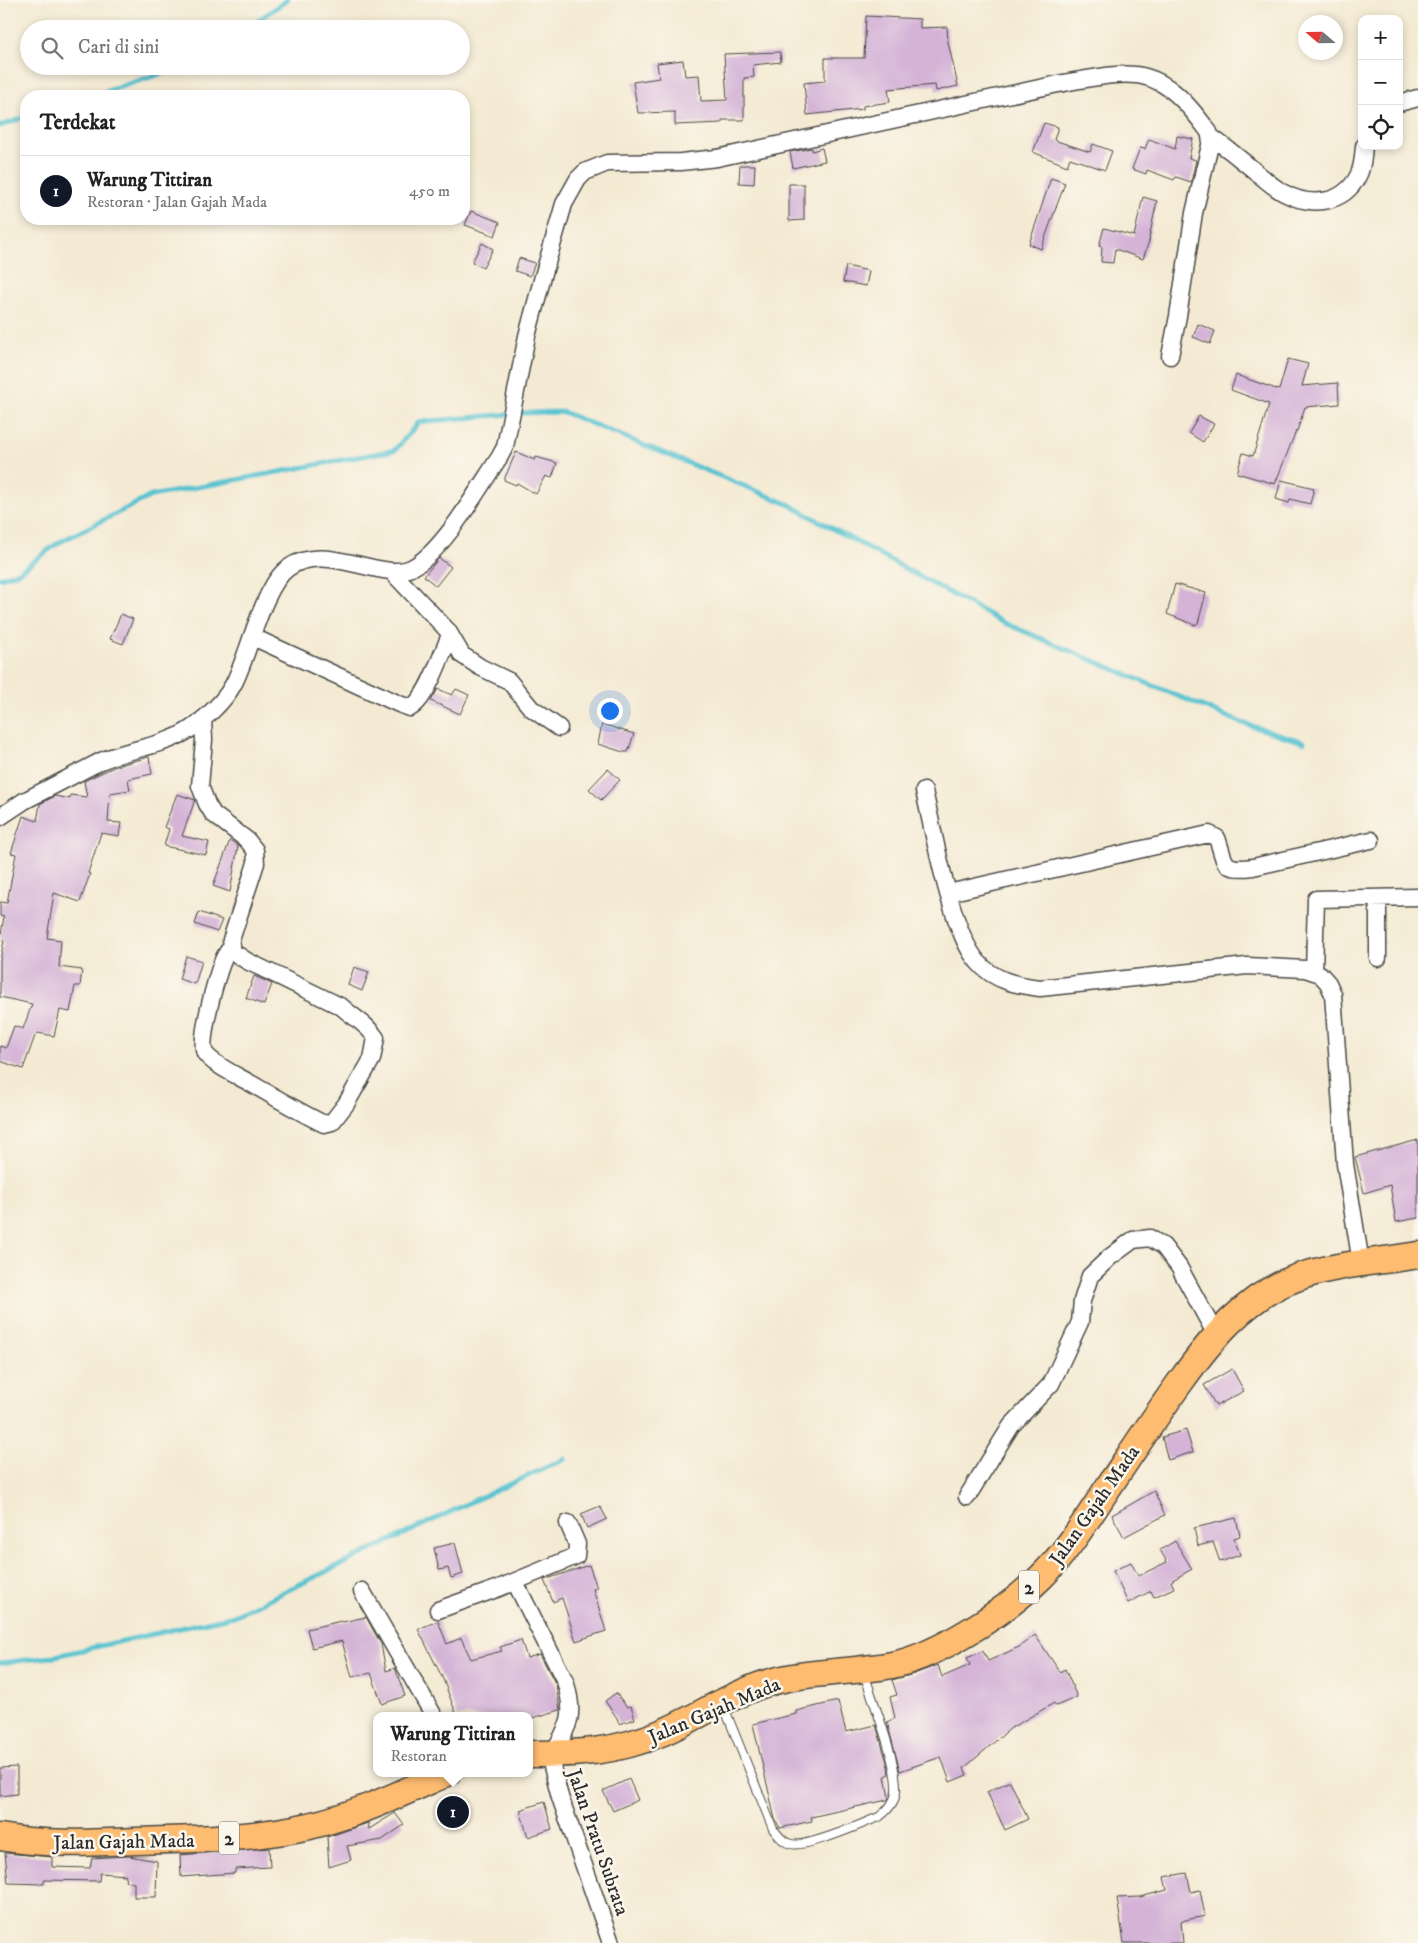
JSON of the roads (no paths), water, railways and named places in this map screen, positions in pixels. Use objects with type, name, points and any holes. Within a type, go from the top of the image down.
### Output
[{"type":"highway","name":"Jalan Gajah Mada","points":[[544,1755],[601,1751],[628,1746],[664,1732],[722,1702],[770,1682],[862,1668],[890,1666],[929,1653],[982,1623],[1022,1594],[1040,1578],[1063,1552],[1205,1347],[1245,1308],[1296,1278],[1327,1269],[1418,1255]]},
{"type":"highway","name":"Jalan Gajah Mada","points":[[0,1837],[43,1842],[92,1843],[207,1840],[267,1834],[310,1826],[349,1814],[387,1800],[438,1777]]},
{"type":"street","points":[[0,817],[24,801],[101,761],[163,743],[203,719],[233,686],[268,595],[277,579],[293,564],[313,559],[329,559],[392,572],[404,572],[414,567],[437,548],[500,458],[508,438],[533,312],[564,204],[578,179],[594,167],[607,163],[681,162],[717,158],[1058,84],[1120,74],[1149,77],[1162,82],[1176,93],[1210,132],[1209,151],[1194,214],[1170,356]]},
{"type":"street","points":[[1403,102],[1418,98]]},
{"type":"street","points":[[1210,136],[1274,186],[1296,198],[1309,201],[1323,202],[1333,200],[1352,186],[1358,175],[1363,150]]},
{"type":"street","points":[[392,572],[435,617],[450,635],[462,655],[480,667],[512,683],[531,708],[559,728]]},
{"type":"street","points":[[253,637],[410,708],[416,705],[423,695],[450,635]]},
{"type":"street","points":[[203,719],[204,740],[200,786],[206,804],[213,814],[247,840],[255,850],[256,863],[231,940],[233,952],[243,959],[342,1007],[369,1027],[376,1038],[372,1059],[346,1104],[332,1122],[324,1124],[286,1105],[219,1065],[205,1053],[203,1044],[204,1034],[213,993],[222,962],[231,947]]},
{"type":"street","points":[[924,791],[948,893],[965,944],[978,962],[991,974],[1013,984],[1040,988],[1246,966],[1305,969],[1320,974],[1328,982],[1333,994],[1345,1164],[1362,1263]]},
{"type":"street","points":[[948,893],[1209,834],[1217,838],[1222,859],[1233,867],[1238,868],[1253,867],[1370,840]]},
{"type":"street","points":[[1314,972],[1316,899],[1418,897]]},
{"type":"street","points":[[1378,898],[1378,958]]},
{"type":"street","points":[[967,1496],[1012,1426],[1052,1384],[1080,1322],[1082,1301],[1090,1276],[1133,1240],[1150,1238],[1163,1246],[1179,1267],[1216,1335]]},
{"type":"street","points":[[438,1610],[564,1563],[576,1556],[577,1544],[568,1523]]},
{"type":"street","points":[[515,1582],[565,1681],[570,1695],[572,1707],[567,1729],[544,1755]]},
{"type":"street","points":[[362,1590],[432,1712]]},
{"type":"street","name":"Jalan Pratu Subrata","points":[[544,1755],[611,1943]]},
{"type":"lane","points":[[722,1702],[773,1829],[782,1839],[790,1843],[805,1844],[879,1817],[886,1812],[894,1799],[896,1789],[894,1770],[862,1668]]},
{"type":"waterway","points":[[259,20],[287,0]]},
{"type":"waterway","points":[[110,90],[156,75]]},
{"type":"waterway","points":[[0,126],[20,119]]},
{"type":"waterway","points":[[0,578],[19,572],[58,543],[151,496],[395,450],[419,422],[521,413],[563,412],[788,504],[1004,623],[1242,723],[1304,742]]},
{"type":"waterway","points":[[0,1663],[51,1657],[234,1616],[475,1500],[565,1459]]},
{"type":"place","name":"Warung Tittiran","points":[[453,1812]]}]
